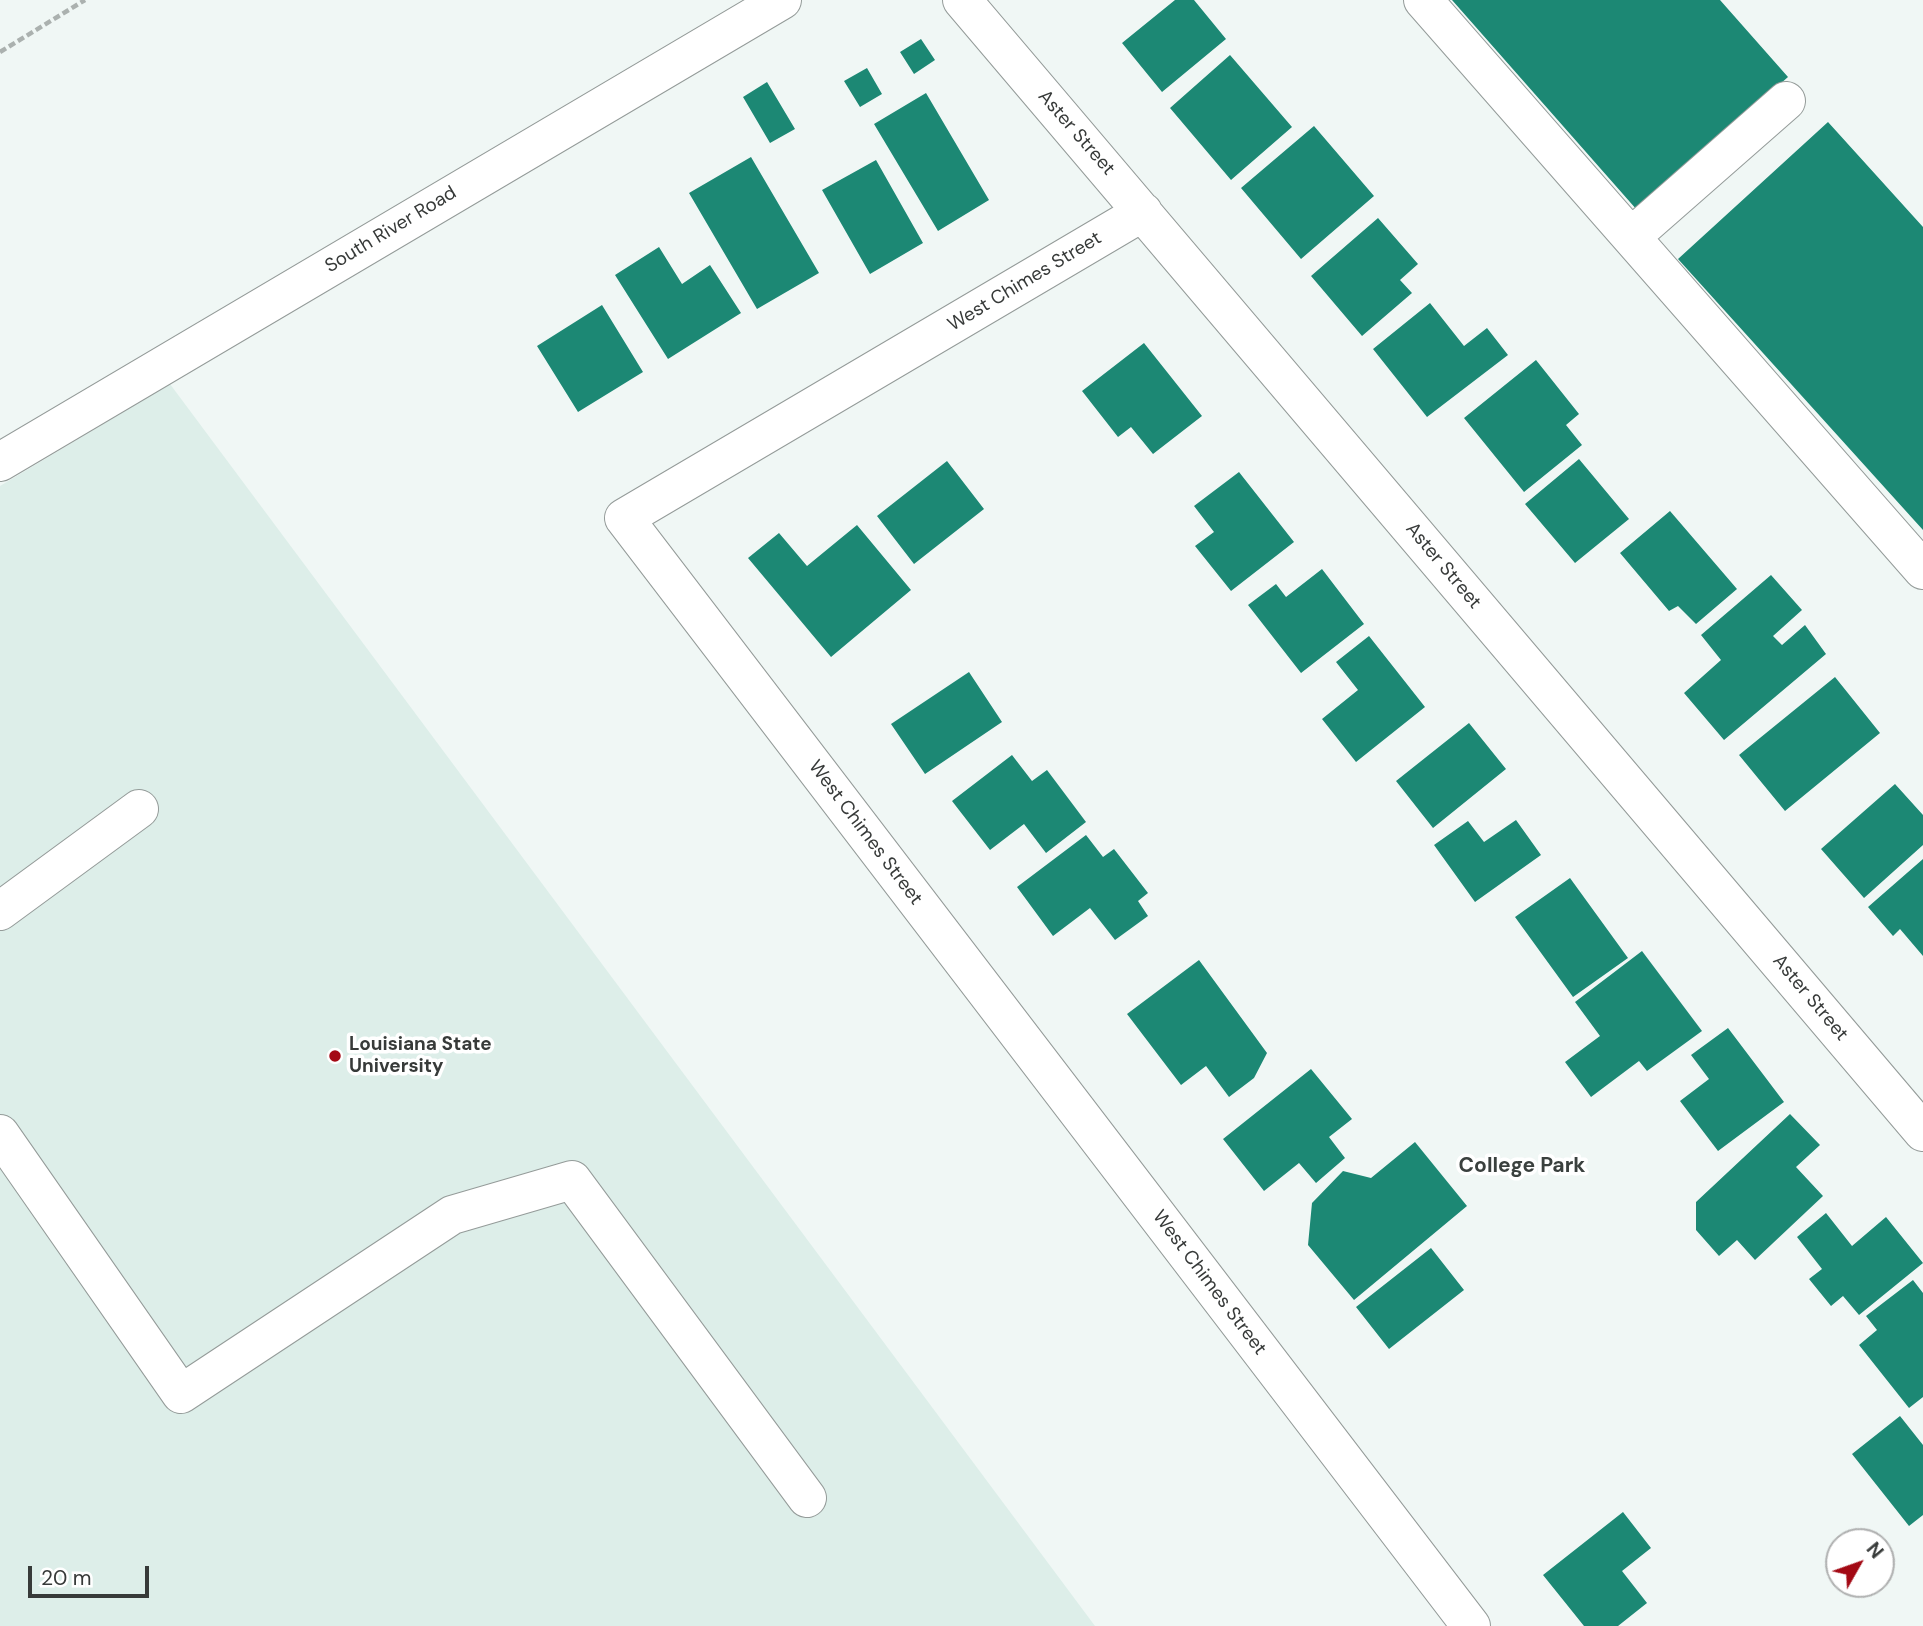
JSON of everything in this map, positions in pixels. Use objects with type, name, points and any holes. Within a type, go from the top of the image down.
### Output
[{"type":"street","name":"South River Road","points":[[0,462],[782,0]]},
{"type":"street","name":"Aster Street","points":[[962,0],[1923,1132]]},
{"type":"street","points":[[1423,0],[1923,570]]},
{"type":"street","points":[[1631,237],[1786,101]]},
{"type":"street","name":"West Chimes Street","points":[[1143,212],[624,518],[1471,1626]]},
{"type":"street","points":[[0,911],[139,809]]},
{"type":"street","points":[[0,1134],[181,1394],[452,1215],[572,1180],[807,1498]]},
{"type":"path","points":[[0,52],[85,0]]},
{"type":"shaded area","name":"Louisiana State University","points":[[170,384],[1095,1626],[0,1626],[0,486]]},
{"type":"building","points":[[1175,0],[1194,0],[1226,39],[1162,92],[1122,43]]},
{"type":"building","points":[[1452,0],[1720,0],[1788,77],[1637,210]]},
{"type":"building","points":[[921,39],[935,60],[914,74],[900,52]]},
{"type":"building","points":[[1230,55],[1292,127],[1231,180],[1170,108]]},
{"type":"building","points":[[867,68],[882,94],[860,107],[844,81]]},
{"type":"building","points":[[767,82],[795,129],[770,143],[743,97]]},
{"type":"building","points":[[926,93],[989,200],[938,231],[874,124]]},
{"type":"building","points":[[1828,122],[1923,227],[1923,530],[1678,259]]},
{"type":"building","points":[[1314,126],[1374,196],[1301,259],[1241,188]]},
{"type":"building","points":[[751,157],[819,273],[757,309],[689,193]]},
{"type":"building","points":[[876,160],[923,243],[870,274],[822,190]]},
{"type":"building","points":[[1378,218],[1418,264],[1400,280],[1412,293],[1362,336],[1311,276]]},
{"type":"building","points":[[659,247],[682,284],[710,265],[741,313],[668,359],[615,275]]},
{"type":"building","points":[[1430,303],[1464,346],[1487,328],[1508,355],[1427,417],[1373,349]]},
{"type":"building","points":[[602,305],[643,372],[578,412],[537,346]]},
{"type":"building","points":[[1144,343],[1202,416],[1153,454],[1131,427],[1118,437],[1082,391]]},
{"type":"building","points":[[1536,360],[1579,414],[1566,425],[1582,445],[1524,492],[1464,418]]},
{"type":"building","points":[[1579,459],[1629,519],[1575,563],[1525,504]]},
{"type":"building","points":[[947,461],[984,509],[914,564],[877,516]]},
{"type":"building","points":[[1239,472],[1294,542],[1231,591],[1195,546],[1214,532],[1194,506]]},
{"type":"building","points":[[1670,511],[1737,589],[1696,624],[1678,606],[1669,611],[1620,553]]},
{"type":"building","points":[[857,525],[911,590],[831,657],[748,558],[779,533],[807,566]]},
{"type":"building","points":[[1322,569],[1364,624],[1301,673],[1248,605],[1276,584],[1286,597]]},
{"type":"building","points":[[1771,575],[1802,610],[1773,636],[1782,645],[1805,625],[1826,654],[1724,740],[1684,693],[1721,660],[1701,635]]},
{"type":"building","points":[[1369,636],[1425,707],[1356,762],[1322,719],[1358,690],[1336,662]]},
{"type":"building","points":[[969,672],[1002,722],[925,774],[891,724]]},
{"type":"building","points":[[1835,677],[1880,733],[1785,811],[1739,755]]},
{"type":"building","points":[[1469,723],[1506,769],[1433,828],[1396,781]]},
{"type":"building","points":[[1012,755],[1032,781],[1047,770],[1086,822],[1046,853],[1024,824],[990,850],[952,801]]},
{"type":"building","points":[[1895,784],[1923,815],[1923,845],[1864,898],[1821,849]]},
{"type":"building","points":[[1516,820],[1541,855],[1475,902],[1434,845],[1468,821],[1484,842]]},
{"type":"building","points":[[1086,835],[1103,857],[1114,849],[1148,893],[1138,901],[1148,916],[1115,940],[1090,908],[1053,936],[1017,887]]},
{"type":"building","points":[[1923,859],[1923,956],[1900,929],[1893,936],[1868,907]]},
{"type":"building","points":[[1570,878],[1628,958],[1573,997],[1515,917]]},
{"type":"building","points":[[1642,951],[1702,1031],[1647,1071],[1639,1061],[1591,1097],[1565,1062],[1600,1036],[1575,1002]]},
{"type":"building","points":[[1199,960],[1267,1053],[1254,1078],[1229,1097],[1206,1066],[1181,1085],[1127,1014]]},
{"type":"building","points":[[1728,1028],[1784,1102],[1718,1151],[1680,1101],[1709,1079],[1691,1055]]},
{"type":"building","points":[[1311,1069],[1352,1119],[1329,1137],[1345,1158],[1316,1183],[1299,1163],[1264,1191],[1223,1139]]},
{"type":"building","points":[[1790,1114],[1820,1145],[1796,1167],[1823,1196],[1755,1260],[1737,1240],[1719,1256],[1696,1230],[1696,1202]]},
{"type":"building","points":[[1415,1142],[1467,1206],[1354,1300],[1308,1245],[1312,1203],[1343,1171],[1371,1178]]},
{"type":"building","points":[[1826,1213],[1852,1246],[1886,1217],[1923,1263],[1859,1315],[1843,1296],[1831,1306],[1809,1279],[1822,1269],[1797,1237]]},
{"type":"building","points":[[1431,1248],[1464,1290],[1389,1349],[1356,1307]]},
{"type":"building","points":[[1913,1280],[1923,1293],[1923,1397],[1909,1408],[1859,1345],[1877,1330],[1866,1316]]},
{"type":"building","points":[[1900,1416],[1923,1445],[1923,1515],[1909,1526],[1852,1454]]},
{"type":"building","points":[[1623,1512],[1651,1548],[1622,1571],[1647,1603],[1618,1626],[1584,1626],[1543,1575]]},
{"type":"place","name":"Louisiana State University","points":[[335,1056]]},
{"type":"district","name":"College Park","points":[[1522,1166]]}]
